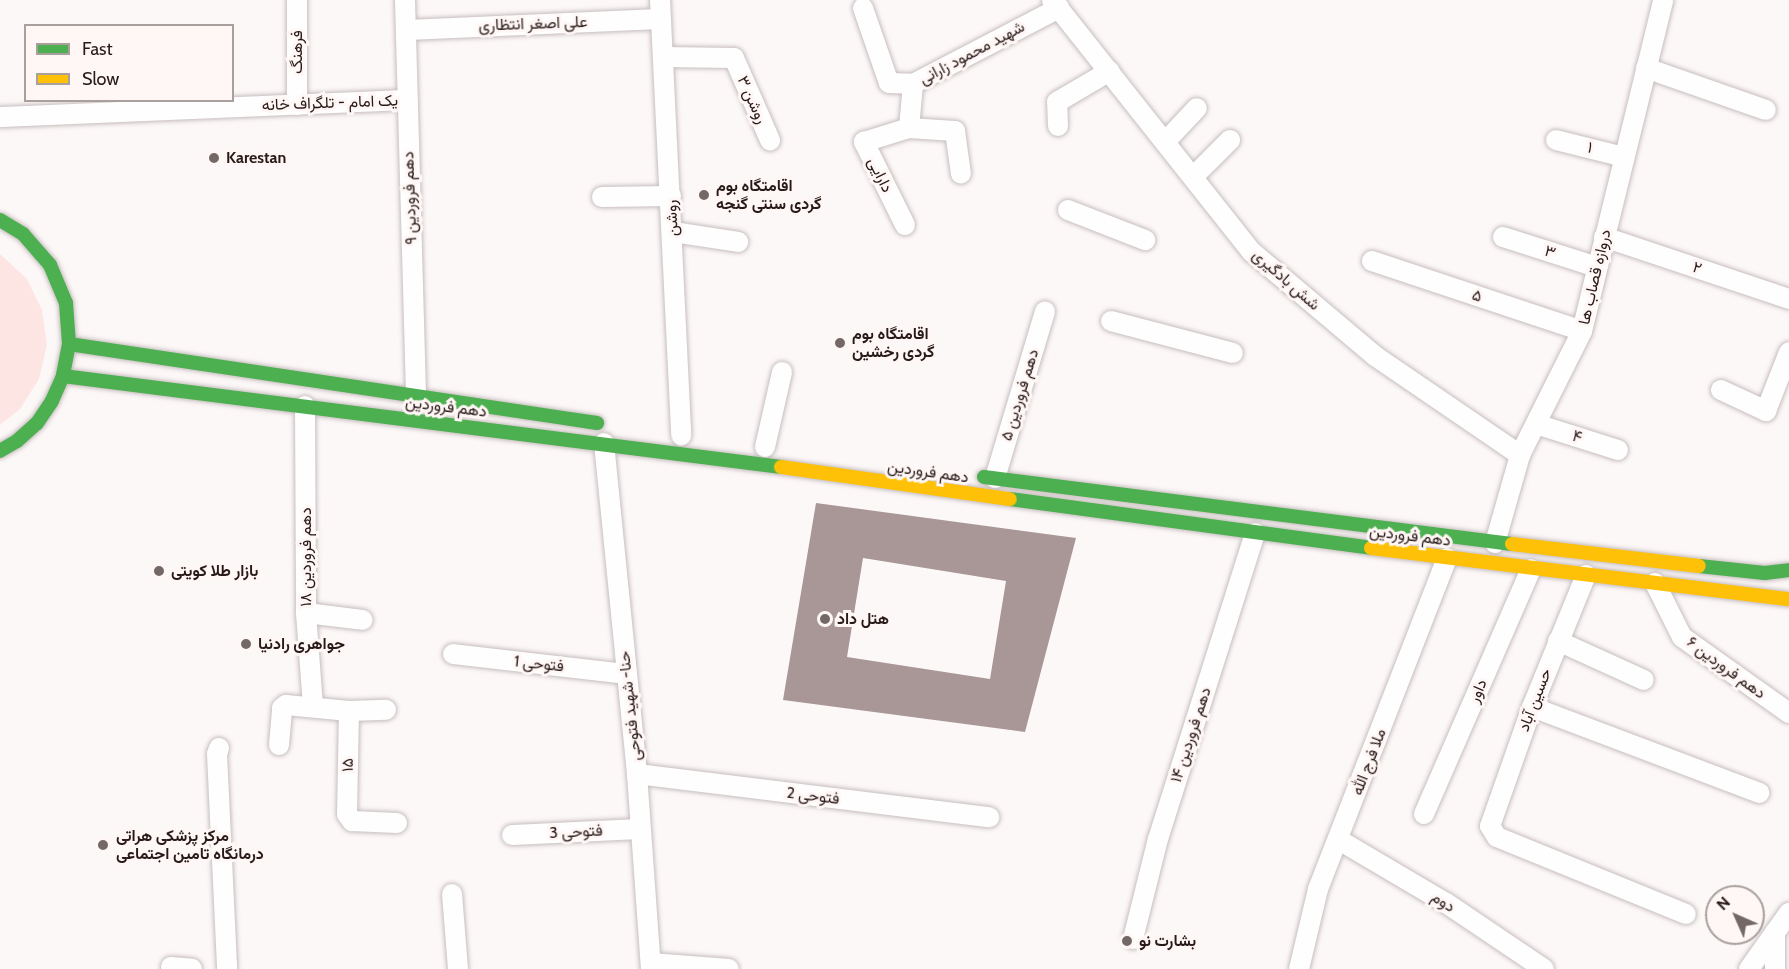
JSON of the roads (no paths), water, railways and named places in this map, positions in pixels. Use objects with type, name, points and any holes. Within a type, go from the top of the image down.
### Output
[{"type":"main road","points":[[0,220],[23,234],[50,265],[66,303],[69,344],[63,376],[52,400],[37,423],[17,441],[0,451]]},
{"type":"main road","name":"دهم فروردین","points":[[69,344],[416,397],[608,434],[1255,533],[1789,599]]},
{"type":"main road","name":"دهم فروردین","points":[[63,376],[305,406],[608,434]]},
{"type":"main road","name":"دهم فروردین","points":[[968,475],[1208,503],[1495,543],[1765,573],[1789,570]]},
{"type":"street","name":"فرهنگ","points":[[297,0],[297,105]]},
{"type":"street","name":"دهم فروردین ۹","points":[[405,0],[416,397]]},
{"type":"street","name":"دروازه قصاب ها","points":[[1495,543],[1520,455],[1582,331],[1663,0]]},
{"type":"street","name":"شش بادگیری","points":[[1056,4],[1194,176],[1251,252],[1375,356],[1520,455]]},
{"type":"street","name":"شهید محمود زارانی","points":[[863,9],[889,83],[913,84],[1056,4]]},
{"type":"street","name":"علی اصغر انتظاری","points":[[406,30],[660,10]]},
{"type":"street","name":"روشن","points":[[660,10],[673,232],[681,435]]},
{"type":"street","name":"روشن ۳","points":[[663,57],[734,58],[770,141]]},
{"type":"street","points":[[1646,68],[1766,110]]},
{"type":"street","points":[[1058,126],[1057,102],[1110,71]]},
{"type":"street","points":[[913,84],[909,128],[955,131],[961,174]]},
{"type":"street","name":"یک امام - تلگراف خانه","points":[[0,117],[408,100]]},
{"type":"street","points":[[1166,141],[1197,108]]},
{"type":"street","name":"دارایی","points":[[904,225],[864,142],[909,128]]},
{"type":"street","points":[[1194,176],[1230,140]]},
{"type":"street","name":"۱","points":[[1557,140],[1624,156]]},
{"type":"street","points":[[602,197],[671,196]]},
{"type":"street","points":[[1068,210],[1145,240]]},
{"type":"street","points":[[673,232],[738,242]]},
{"type":"street","name":"۳","points":[[1503,237],[1597,267]]},
{"type":"street","name":"۲","points":[[1604,237],[1789,299]]},
{"type":"street","name":"۵","points":[[1372,261],[1582,331]]},
{"type":"street","name":"دهم فروردین ۵","points":[[995,478],[1045,311]]},
{"type":"street","points":[[1111,321],[1233,353]]},
{"type":"street","points":[[1721,390],[1766,411],[1789,352]]},
{"type":"street","points":[[765,447],[782,372]]},
{"type":"street","name":"دهم فروردین ۱۸","points":[[305,406],[306,613],[312,707]]},
{"type":"street","name":"۴","points":[[1536,424],[1618,450]]},
{"type":"street","name":"حنا- شهید فتوحی","points":[[608,434],[651,966]]},
{"type":"street","name":"دهم فروردین ۱۴","points":[[1133,939],[1158,839],[1255,533]]},
{"type":"street","name":"ملا فرج الله","points":[[1299,969],[1318,889],[1340,840],[1447,558]]},
{"type":"street","name":"داور","points":[[1424,814],[1531,568]]},
{"type":"street","name":"حسین آباد","points":[[1586,575],[1532,706],[1490,826],[1497,837],[1686,914]]},
{"type":"street","name":"دهم فروردین ۶","points":[[1655,583],[1682,637],[1789,713]]},
{"type":"street","points":[[306,613],[363,620]]},
{"type":"street","points":[[1558,641],[1644,680]]},
{"type":"street","name":"فتوحی 1","points":[[453,654],[626,674]]},
{"type":"street","points":[[279,746],[282,708],[286,705],[349,711],[386,710]]},
{"type":"street","points":[[1532,706],[1760,793]]},
{"type":"street","name":"۱۵","points":[[349,711],[346,814],[349,819],[397,823]]},
{"type":"street","points":[[219,748],[217,754],[226,969]]},
{"type":"street","name":"فتوحی 2","points":[[637,774],[989,818]]},
{"type":"street","name":"فتوحی 3","points":[[512,835],[640,829]]},
{"type":"street","name":"دوم","points":[[1340,840],[1446,903],[1544,969]]},
{"type":"street","points":[[452,894],[458,969]]},
{"type":"street","points":[[1749,969],[1789,913]]},
{"type":"street","points":[[1774,932],[1775,969]]},
{"type":"street","points":[[651,966],[729,969]]},
{"type":"street","points":[[171,967],[192,969]]},
{"type":"place","name":"Karestan","points":[[214,158]]},
{"type":"place","name":"اقامتگاه بوم گردی سنتی گنجه","points":[[704,195]]},
{"type":"place","name":"اقامتگاه بوم گردی رخشین","points":[[840,343]]},
{"type":"place","name":"بازار طلا کویتی","points":[[159,571]]},
{"type":"place","name":"هتل داد","points":[[825,619]]},
{"type":"place","name":"جواهری رادنیا","points":[[246,644]]},
{"type":"place","name":"مرکز پزشکی هراتی درمانگاه تامین اجتماعی","points":[[103,845]]},
{"type":"place","name":"بشارت نو","points":[[1127,941]]}]
